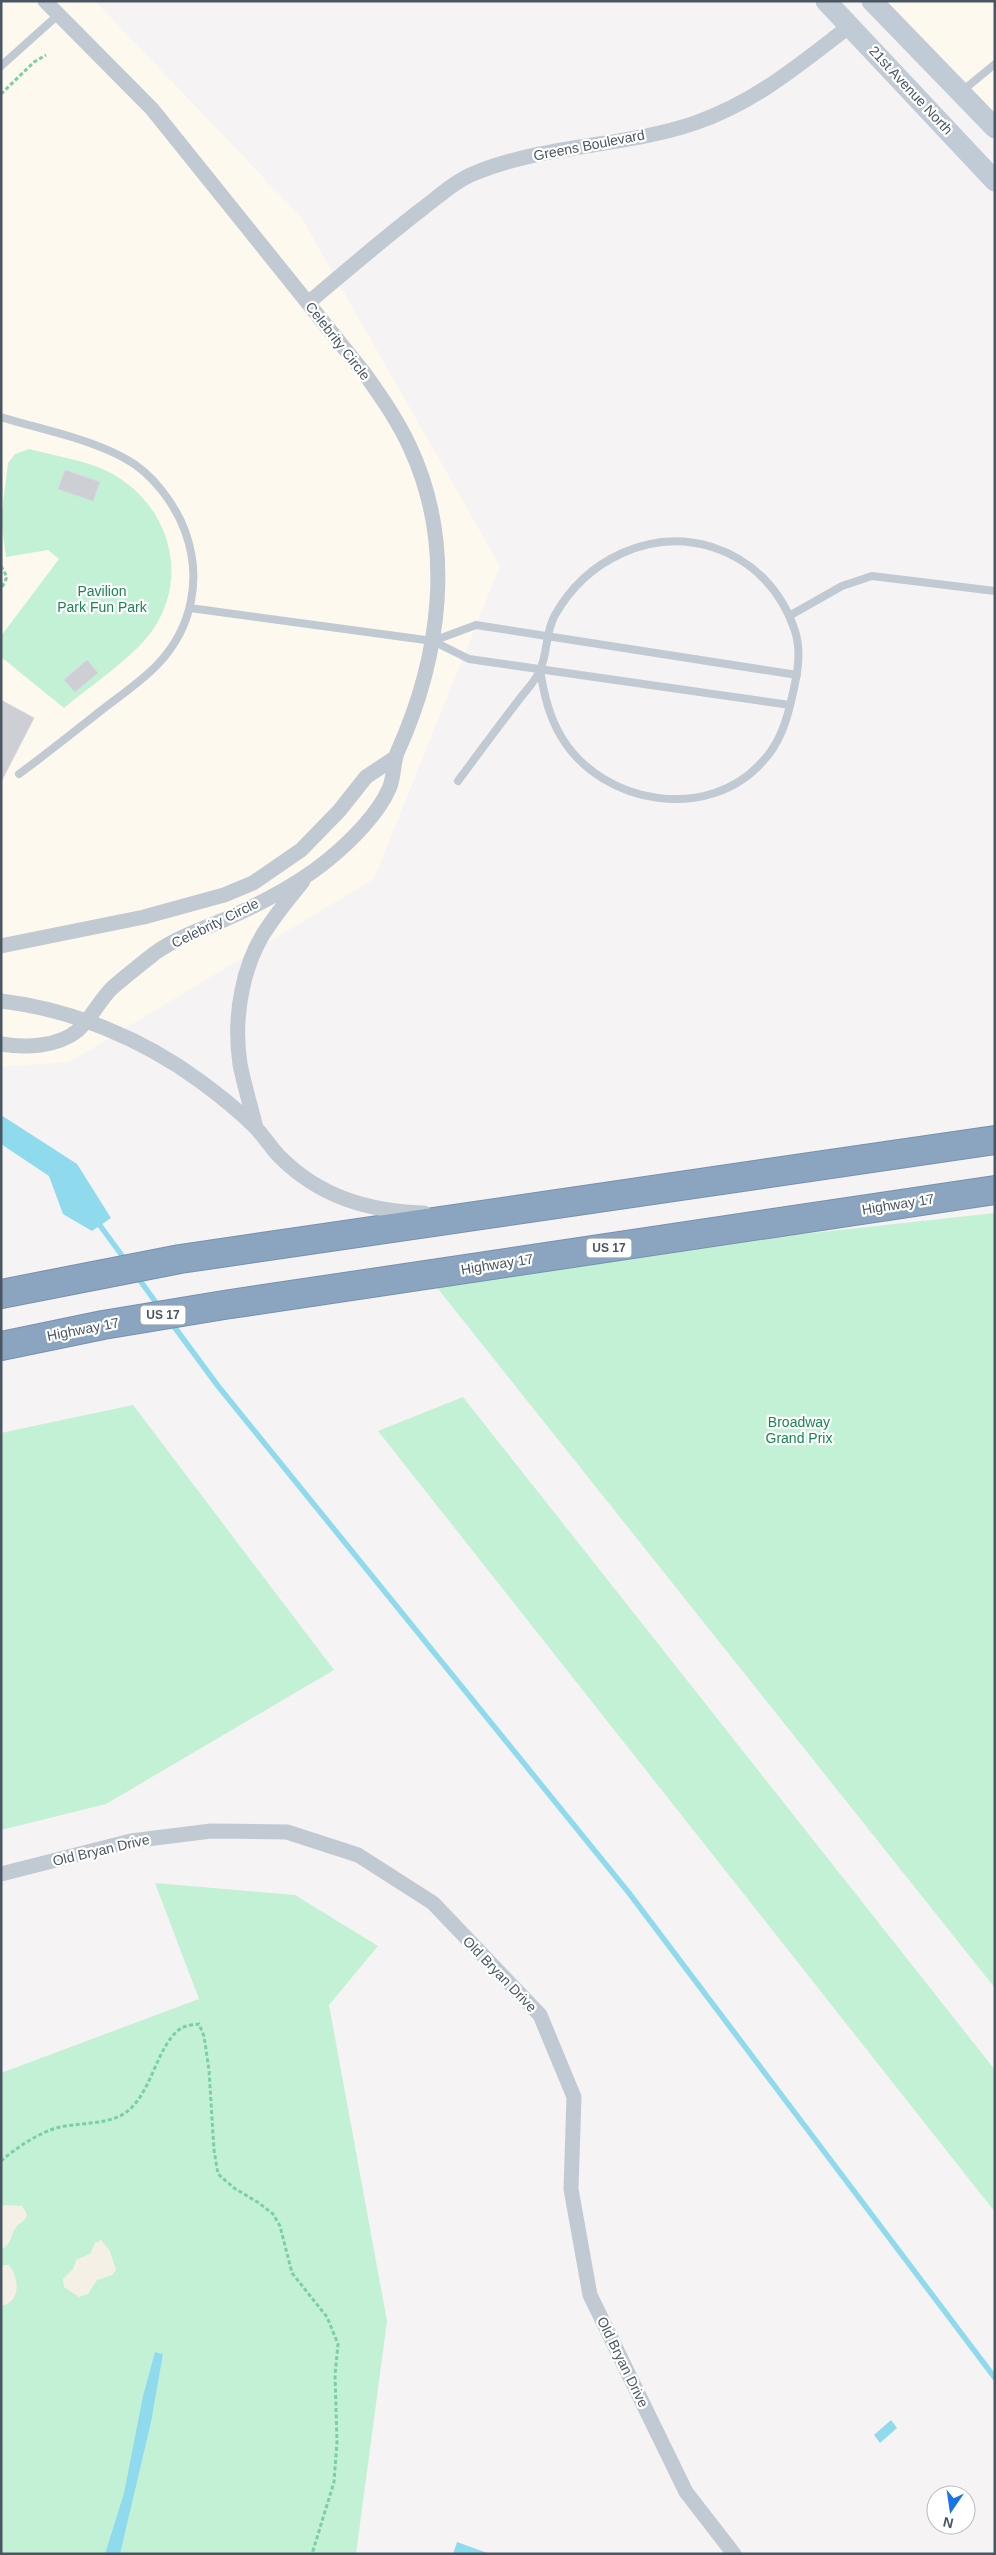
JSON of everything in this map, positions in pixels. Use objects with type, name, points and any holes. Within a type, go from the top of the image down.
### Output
[{"type":"highway","points":[[1,1294],[180,1259],[995,1140]]},
{"type":"highway","name":"Highway 17","points":[[1,1346],[103,1325],[224,1305],[995,1190]]},
{"type":"main road","name":"21st Avenue North","points":[[826,1],[851,25],[995,181]]},
{"type":"main road","name":"Greens Boulevard","points":[[851,25],[876,2]]},
{"type":"main road","points":[[876,2],[995,128]]},
{"type":"street","name":"Celebrity Circle","points":[[1,1044],[34,1046],[57,1040],[76,1032],[111,989],[157,952],[190,933],[228,918],[306,877],[348,843],[368,820],[389,788],[396,757],[422,692],[433,641],[439,591],[437,548],[421,476],[409,446],[391,412],[365,374],[152,109],[45,1]]},
{"type":"street","name":"Greens Boulevard","points":[[308,303],[380,241],[444,192],[473,174],[506,162],[547,152],[694,123],[742,103],[774,85],[851,25]]},
{"type":"street","name":"Celebrity Circle","points":[[1,946],[144,917],[224,895],[253,883],[301,850],[339,811],[366,777],[396,757]]},
{"type":"street","points":[[256,1128],[240,1063],[238,1021],[244,980],[253,954],[269,925],[306,877]]},
{"type":"street","points":[[1,1001],[30,1004],[63,1012],[139,1044],[199,1081],[256,1128],[280,1157],[313,1183],[362,1206],[402,1212],[480,1215]]},
{"type":"street","name":"Old Bryan Drive","points":[[1,1874],[131,1841],[211,1831],[287,1832],[358,1855],[432,1903],[540,2015],[574,2097],[571,2188],[590,2295],[686,2492],[732,2553]]},
{"type":"lane","points":[[1,66],[58,15]]},
{"type":"lane","points":[[961,92],[995,64]]},
{"type":"lane","points":[[1,417],[100,446],[128,460],[149,476],[179,515],[192,552],[195,579],[190,608],[178,636],[158,664],[19,774]]},
{"type":"lane","points":[[680,541],[720,550],[738,559],[769,581],[789,616],[796,633],[799,652],[797,675],[790,705],[784,728],[774,748],[762,763],[749,774],[711,793],[692,798],[671,800],[628,791],[608,782],[589,769],[562,739],[544,695],[540,670],[546,635],[555,616],[567,598],[595,568],[612,557],[634,548],[656,543],[680,541]]},
{"type":"lane","points":[[789,616],[842,586],[872,576],[995,591]]},
{"type":"lane","points":[[190,608],[433,641],[469,659],[790,705]]},
{"type":"lane","points":[[433,641],[476,624],[797,675]]},
{"type":"lane","points":[[458,781],[540,670]]},
{"type":"path","points":[[1,94],[34,62],[46,55]]},
{"type":"path","points":[[1,566],[7,578],[1,589]]},
{"type":"path","points":[[1,2161],[25,2143],[54,2129],[115,2117],[130,2109],[158,2066],[165,2045],[182,2027],[198,2024],[204,2036],[209,2070],[214,2150],[218,2174],[234,2188],[273,2214],[280,2226],[292,2273],[327,2317],[338,2344],[335,2375],[337,2442],[334,2482],[312,2554]]},
{"type":"shaded area","points":[[1,1],[95,1],[301,217],[500,566],[374,879],[69,1062],[1,1067]]},
{"type":"shaded area","points":[[872,1],[995,1],[995,128]]},
{"type":"green space","name":"Pavilion Park Fun Park","points":[[29,449],[80,461],[100,468],[131,487],[149,505],[162,526],[169,549],[171,573],[168,597],[159,620],[135,650],[64,708],[1,657],[1,636],[59,559],[48,550],[6,557],[1,520],[8,463],[15,454]]},
{"type":"green space","name":"Broadway Grand Prix","points":[[995,1213],[995,1988],[427,1275]]},
{"type":"green space","points":[[463,1397],[995,2070],[995,2212],[378,1431]]},
{"type":"green space","points":[[133,1405],[334,1670],[106,1804],[1,1830],[1,1433]]},
{"type":"green space","points":[[155,1883],[295,1895],[378,1946],[329,2005],[387,2321],[356,2554],[1,2554],[1,2073],[199,1999]]},
{"type":"sand","points":[[1,2206],[22,2206],[27,2214],[15,2229],[7,2245],[1,2248]]},
{"type":"sand","points":[[101,2240],[110,2251],[116,2270],[112,2275],[97,2280],[88,2294],[79,2297],[64,2287],[63,2279],[73,2269],[76,2260],[90,2254],[95,2243]]},
{"type":"sand","points":[[1,2265],[9,2265],[15,2276],[17,2289],[13,2300],[1,2306]]},
{"type":"water","points":[[1,1115],[77,1164],[111,1218],[92,1231],[63,1214],[49,1176],[1,1144]]},
{"type":"water","points":[[155,2352],[163,2354],[151,2422],[120,2554],[105,2554],[124,2493],[143,2396]]},
{"type":"water","points":[[891,2420],[897,2428],[880,2443],[874,2435]]},
{"type":"water","points":[[457,2542],[490,2554],[453,2554]]},
{"type":"building","points":[[65,470],[100,482],[93,501],[58,489]]},
{"type":"building","points":[[87,660],[98,673],[75,692],[64,680]]},
{"type":"building","points":[[1,700],[34,718],[1,782]]},
{"type":"waterway","points":[[96,1220],[126,1261]]},
{"type":"waterway","points":[[136,1275],[160,1308]]},
{"type":"waterway","points":[[170,1321],[218,1386],[629,1893],[995,2378]]}]
